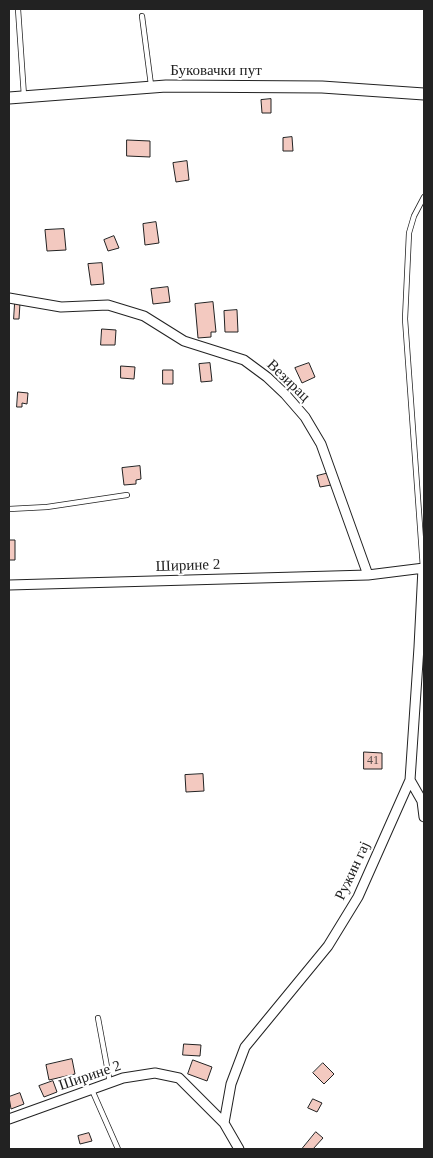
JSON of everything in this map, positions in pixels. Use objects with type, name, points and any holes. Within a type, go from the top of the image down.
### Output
[{"type":"street","name":"Буковачки пут","points":[[9,98],[151,87],[322,87],[424,94]]},
{"type":"street","name":"Везирац","points":[[9,298],[61,307],[108,305],[144,316],[184,341],[244,360],[267,377],[305,417],[322,444],[368,575]]},
{"type":"street","points":[[368,575],[423,568]]},
{"type":"street","name":"Ружин гај","points":[[224,1123],[231,1084],[245,1047],[328,946],[358,897],[410,780],[423,568]]},
{"type":"street","name":"Ширине 2","points":[[9,585],[368,575]]},
{"type":"street","points":[[410,780],[422,801],[424,817]]},
{"type":"street","name":"Ширине 2","points":[[9,1118],[123,1078],[155,1073],[179,1078],[224,1123]]},
{"type":"street","points":[[224,1123],[239,1149]]},
{"type":"lane","points":[[18,9],[24,97]]},
{"type":"lane","points":[[142,16],[151,87]]},
{"type":"lane","points":[[423,568],[405,319],[409,233],[414,216],[424,197]]},
{"type":"lane","points":[[9,509],[46,507],[127,495]]},
{"type":"lane","points":[[98,1018],[110,1083]]},
{"type":"lane","points":[[92,1090],[118,1149]]},
{"type":"building","points":[[271,99],[271,113],[262,113],[261,100]]},
{"type":"building","points":[[292,137],[293,151],[283,151],[283,138]]},
{"type":"building","points":[[127,140],[150,141],[150,157],[127,156]]},
{"type":"building","points":[[187,161],[189,180],[176,182],[173,163]]},
{"type":"building","points":[[156,222],[159,243],[145,245],[143,224]]},
{"type":"building","points":[[64,229],[66,250],[47,251],[45,230]]},
{"type":"building","points":[[114,236],[119,248],[108,251],[104,240]]},
{"type":"building","points":[[102,263],[104,284],[91,285],[88,264]]},
{"type":"building","points":[[168,287],[170,302],[153,304],[151,289]]},
{"type":"building","points":[[213,302],[216,332],[211,332],[211,337],[198,338],[195,304]]},
{"type":"building","points":[[15,303],[20,303],[19,319],[14,319]]},
{"type":"building","points":[[237,310],[238,332],[225,332],[224,311]]},
{"type":"building","points":[[102,329],[116,330],[115,345],[101,345]]},
{"type":"building","points":[[210,363],[212,381],[201,382],[199,364]]},
{"type":"building","points":[[309,363],[315,377],[302,383],[295,368]]},
{"type":"building","points":[[121,366],[135,367],[134,379],[121,378]]},
{"type":"building","points":[[163,370],[173,370],[173,384],[163,384]]},
{"type":"building","points":[[18,392],[28,393],[27,404],[22,403],[22,407],[17,407]]},
{"type":"building","points":[[140,466],[141,479],[136,480],[136,484],[124,485],[122,468]]},
{"type":"building","points":[[329,473],[331,485],[320,487],[317,476]]},
{"type":"building","points":[[9,540],[15,540],[15,560],[9,560]]},
{"type":"building","points":[[364,752],[382,753],[382,769],[364,769]]},
{"type":"building","points":[[203,774],[204,791],[186,792],[185,775]]},
{"type":"building","points":[[184,1044],[201,1045],[200,1056],[183,1055]]},
{"type":"building","points":[[72,1059],[75,1074],[49,1080],[46,1065]]},
{"type":"building","points":[[193,1060],[212,1067],[207,1081],[188,1074]]},
{"type":"building","points":[[323,1063],[334,1074],[324,1084],[313,1073]]},
{"type":"building","points":[[53,1081],[57,1092],[44,1097],[39,1086]]},
{"type":"building","points":[[20,1093],[24,1104],[11,1109],[9,1097]]},
{"type":"building","points":[[313,1099],[322,1103],[317,1112],[308,1108]]},
{"type":"building","points":[[316,1132],[323,1138],[313,1149],[302,1149]]},
{"type":"building","points":[[89,1133],[92,1141],[80,1144],[78,1136]]}]
